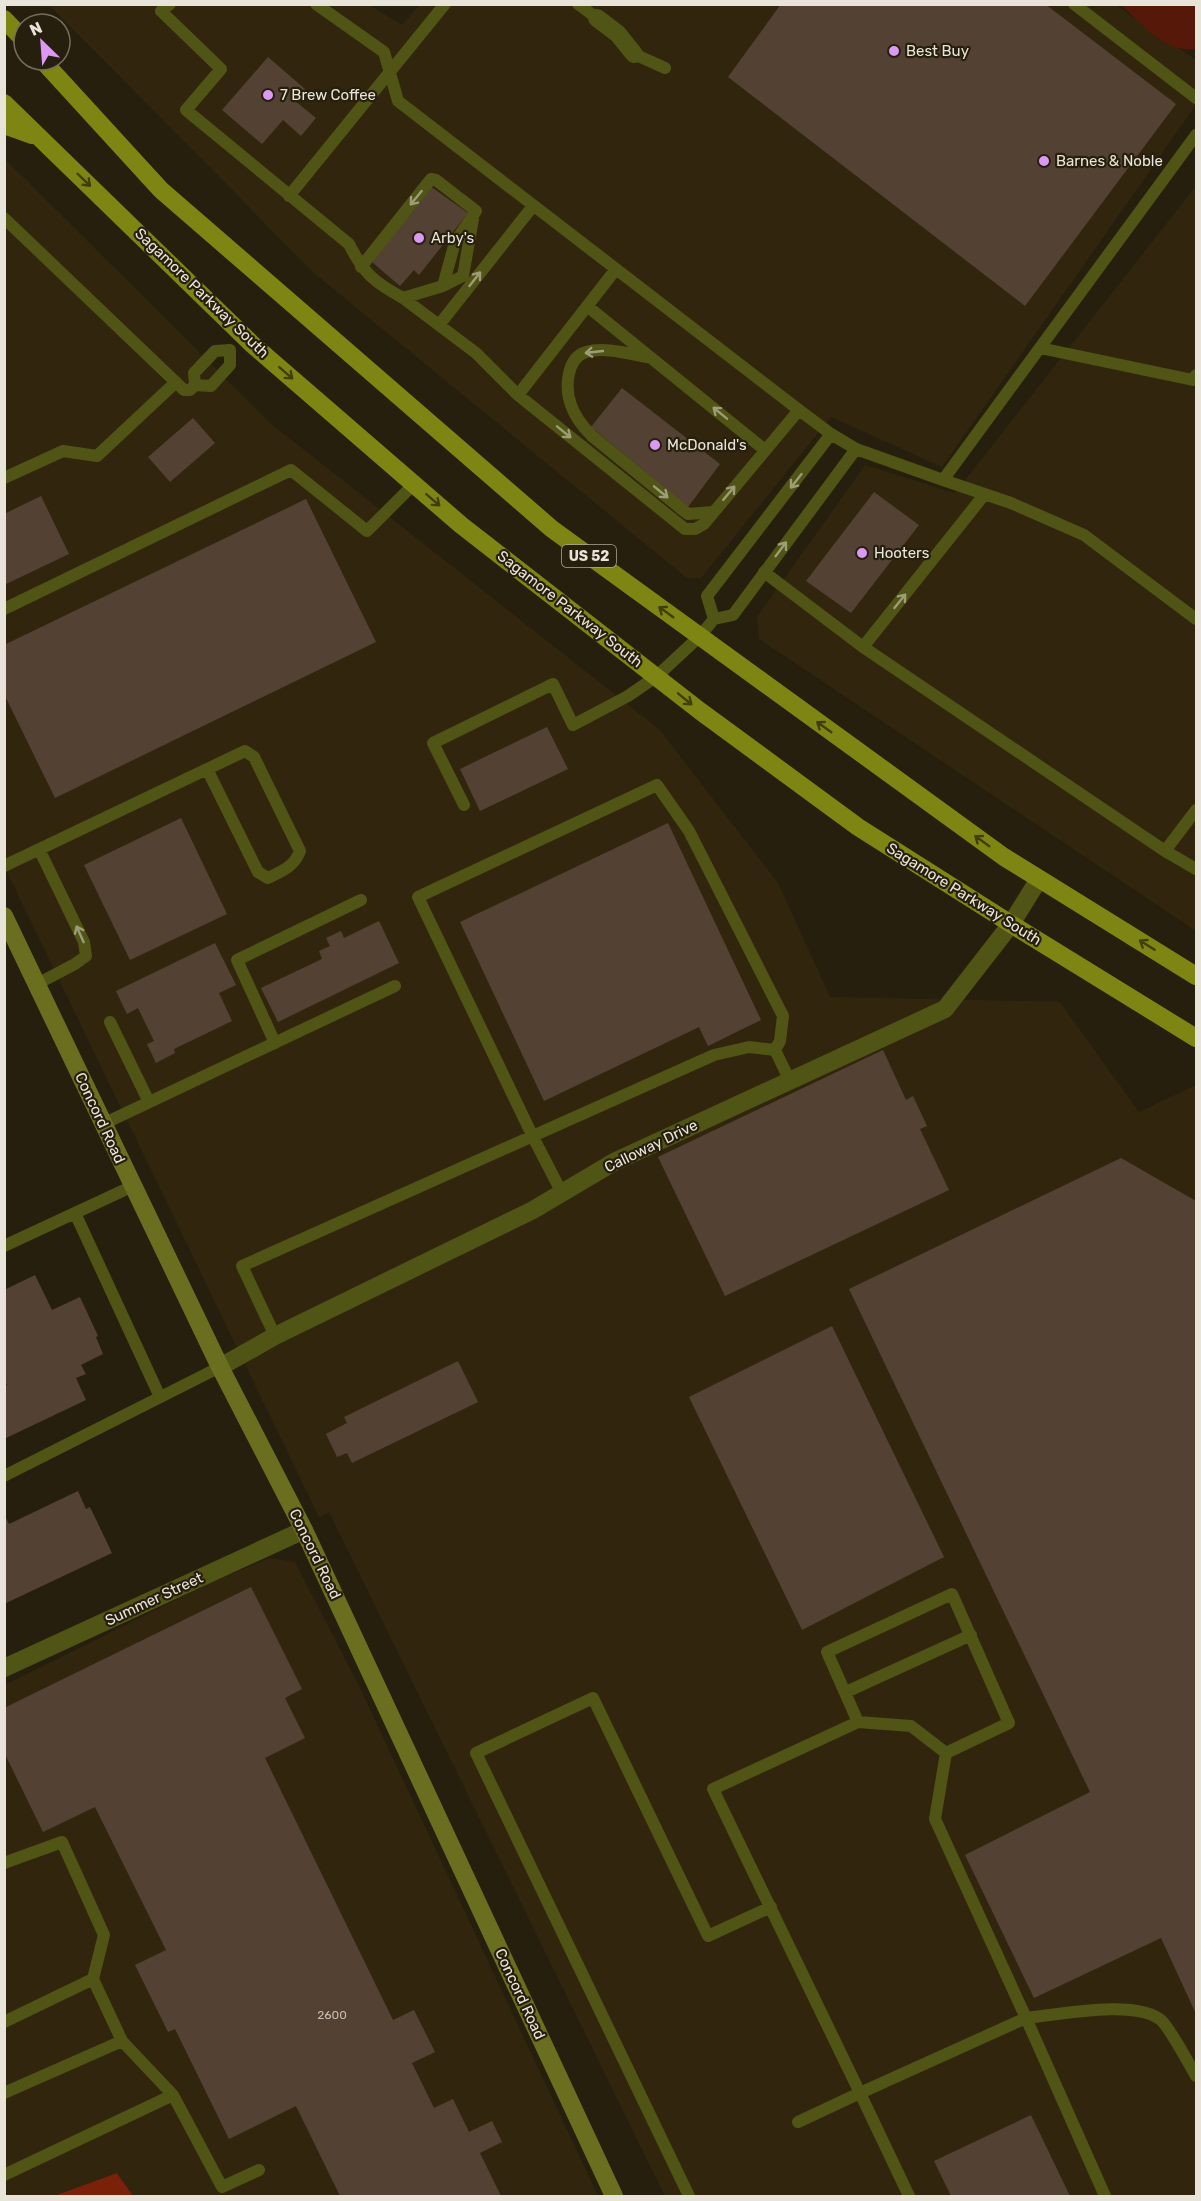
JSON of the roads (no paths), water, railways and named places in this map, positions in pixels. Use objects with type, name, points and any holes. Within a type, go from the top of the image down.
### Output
[{"type":"main road","name":"US 52","points":[[53,72],[170,197],[552,529],[1004,857],[1197,976]]},
{"type":"main road","name":"Sagamore Parkway South","points":[[4,103],[244,336],[461,525],[700,711],[858,827],[1197,1038]]},
{"type":"main road","points":[[4,125],[42,139]]},
{"type":"street","points":[[597,18],[618,34],[634,54]]},
{"type":"street","name":"Calloway Drive","points":[[220,1367],[275,1336],[533,1210],[614,1162],[945,1009],[1011,924],[1039,879]]},
{"type":"street","name":"Concord Road","points":[[4,916],[10,940],[37,984],[220,1367],[304,1530],[614,2196]]},
{"type":"street","name":"Summer Street","points":[[4,1668],[304,1530]]},
{"type":"lane","points":[[170,4],[161,11],[221,69],[186,110],[288,196],[350,244],[361,267],[383,287],[403,298],[476,354],[518,395],[685,529],[695,529],[704,524],[799,410]]},
{"type":"lane","points":[[316,4],[384,52],[398,101],[831,434],[856,449],[1051,519],[1084,535],[1197,619]]},
{"type":"lane","points":[[288,196],[445,4]]},
{"type":"lane","points":[[578,4],[597,18]]},
{"type":"lane","points":[[1074,4],[1197,98]]},
{"type":"lane","points":[[634,54],[665,69]]},
{"type":"lane","points":[[943,480],[1197,135]]},
{"type":"lane","points":[[361,267],[431,179],[436,180],[476,211],[455,242],[443,286],[403,298]]},
{"type":"lane","points":[[439,325],[533,206]]},
{"type":"lane","points":[[4,218],[184,390],[190,390],[195,385],[211,386],[230,365],[230,350]]},
{"type":"lane","points":[[518,395],[616,269]]},
{"type":"lane","points":[[587,306],[765,450]]},
{"type":"lane","points":[[195,385],[194,373],[215,351],[230,350],[244,336]]},
{"type":"lane","points":[[1040,348],[1195,378]]},
{"type":"lane","points":[[651,358],[602,350],[585,352],[570,368],[567,383],[571,406],[583,427],[592,436],[688,514],[713,512]]},
{"type":"lane","points":[[4,478],[63,451],[98,456],[176,382]]},
{"type":"lane","points":[[714,619],[707,596],[831,434]]},
{"type":"lane","points":[[464,805],[433,743],[553,684],[573,725],[628,696],[657,676],[700,636],[714,619],[733,615],[856,449]]},
{"type":"lane","points":[[4,609],[291,470],[367,531],[414,484]]},
{"type":"lane","points":[[863,647],[984,495]]},
{"type":"lane","points":[[764,572],[863,647],[1165,851],[1197,870]]},
{"type":"lane","points":[[4,866],[245,751],[254,758],[300,851],[291,867],[268,879],[258,872],[207,770]]},
{"type":"lane","points":[[562,1193],[418,897],[657,785],[689,831],[783,1017],[780,1041],[775,1050]]},
{"type":"lane","points":[[1165,851],[1197,810]]},
{"type":"lane","points":[[37,984],[86,956],[84,942],[39,849]]},
{"type":"lane","points":[[275,1043],[237,960],[361,900]]},
{"type":"lane","points":[[104,1124],[395,986]]},
{"type":"lane","points":[[110,1022],[149,1102]]},
{"type":"lane","points":[[275,1336],[242,1266],[714,1055],[749,1047],[775,1050]]},
{"type":"lane","points":[[775,1050],[790,1081]]},
{"type":"lane","points":[[4,1246],[133,1186]]},
{"type":"lane","points":[[75,1213],[160,1397]]},
{"type":"lane","points":[[4,1476],[220,1367]]},
{"type":"lane","points":[[858,1722],[827,1652],[952,1594],[1009,1723],[946,1753]]},
{"type":"lane","points":[[846,1692],[970,1635]]},
{"type":"lane","points":[[689,2196],[476,1753],[593,1698],[708,1936],[771,1907]]},
{"type":"lane","points":[[909,2196],[713,1789],[858,1722],[911,1726],[946,1753]]},
{"type":"lane","points":[[946,1753],[935,1819],[1105,2196]]},
{"type":"lane","points":[[4,1863],[62,1842],[104,1935],[93,1979],[122,2041],[173,2095],[222,2187],[259,2170]]},
{"type":"lane","points":[[4,2022],[93,1979]]},
{"type":"lane","points":[[798,2122],[1026,2018],[1107,2009],[1144,2011],[1161,2021],[1197,2076]]},
{"type":"lane","points":[[4,2093],[122,2041]]},
{"type":"lane","points":[[4,2175],[173,2095]]},
{"type":"place","name":"Best Buy","points":[[894,51]]},
{"type":"place","name":"7 Brew Coffee","points":[[268,95]]},
{"type":"place","name":"Barnes & Noble","points":[[1044,161]]},
{"type":"place","name":"Arby's","points":[[419,238]]},
{"type":"place","name":"McDonald's","points":[[655,445]]},
{"type":"place","name":"Hooters","points":[[862,553]]}]
